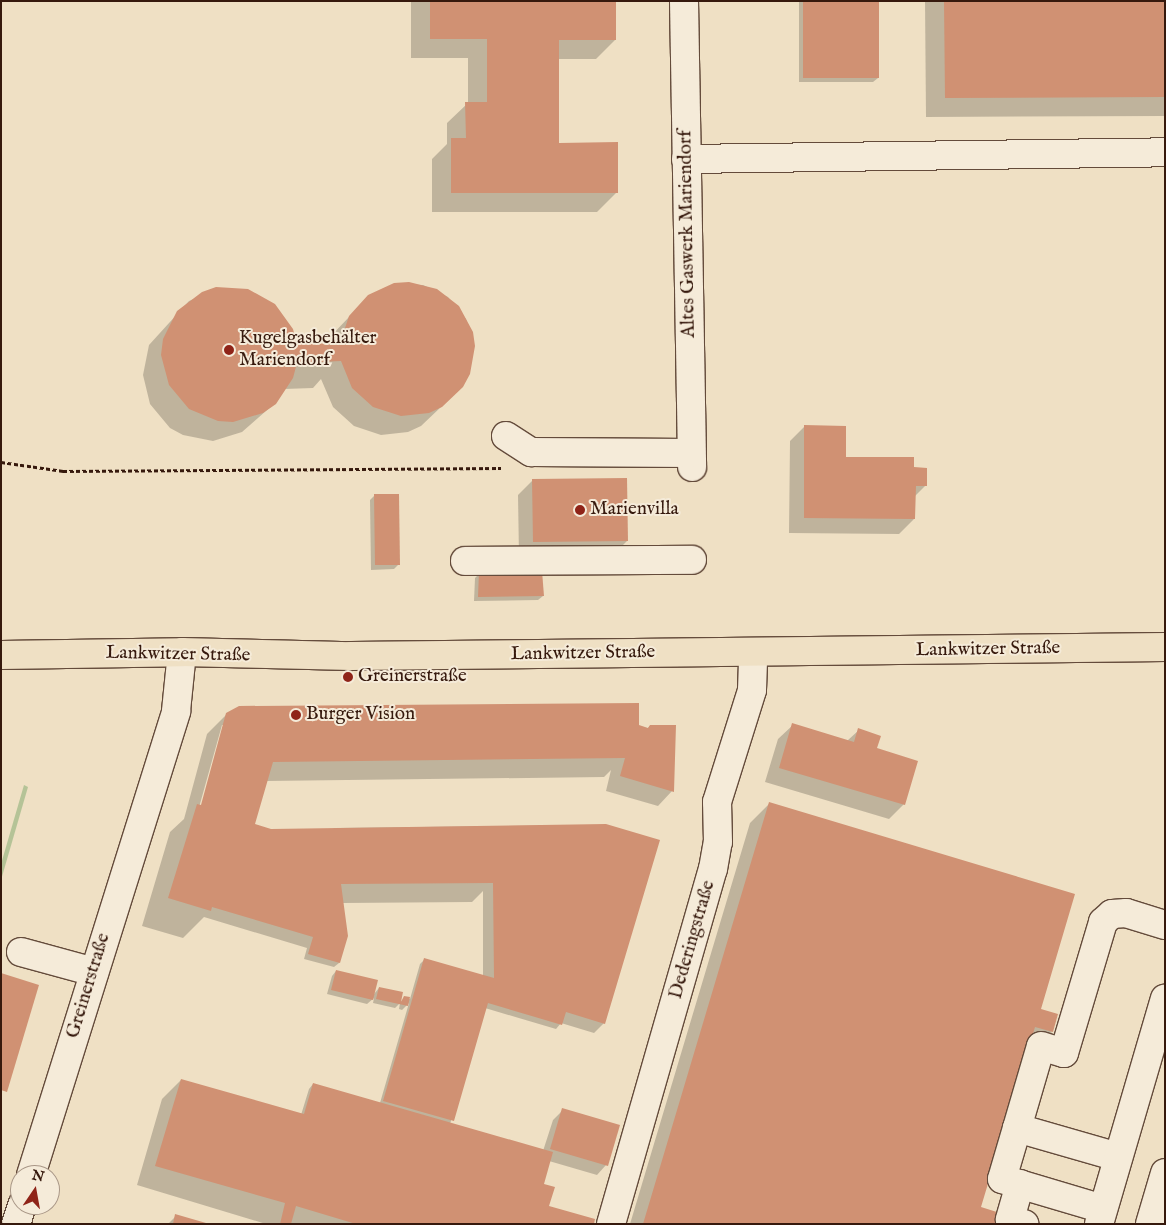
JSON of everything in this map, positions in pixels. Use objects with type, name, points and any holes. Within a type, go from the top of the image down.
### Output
[{"type":"main road","name":"Lankwitzer Straße","points":[[1,655],[182,652],[275,657],[1165,647]]},
{"type":"street","name":"Altes Gaswerk Mariendorf","points":[[506,436],[531,452],[692,460],[684,1]]},
{"type":"street","points":[[686,159],[1165,152]]},
{"type":"street","points":[[465,560],[692,560]]},
{"type":"street","name":"Greinerstraße","points":[[34,1165],[176,711],[182,652]]},
{"type":"street","name":"Dederingstraße","points":[[611,1224],[713,869],[718,842],[717,802],[752,690],[753,653]]},
{"type":"street","points":[[1165,925],[1126,913],[1112,914],[1103,922],[1064,1053],[1041,1046],[1002,1179],[1020,1184],[1101,1216],[1165,998]]},
{"type":"street","points":[[21,952],[94,972]]},
{"type":"street","points":[[1017,1128],[1118,1157]]},
{"type":"street","points":[[1150,1224],[1165,1173]]},
{"type":"street","points":[[1020,1184],[1010,1220],[1024,1224]]},
{"type":"path","points":[[1,462],[63,471],[512,468]]},
{"type":"green space","points":[[24,785],[28,787],[1,880],[1,864]]},
{"type":"building","points":[[430,1],[616,1],[616,40],[559,40],[559,143],[618,142],[618,193],[451,193],[451,138],[466,138],[465,102],[487,102],[487,39],[430,39]]},
{"type":"building","points":[[803,1],[879,1],[879,78],[803,78]]},
{"type":"building","points":[[944,1],[1165,1],[1165,97],[945,98]]},
{"type":"building","points":[[409,282],[437,289],[459,306],[473,332],[475,346],[470,374],[463,387],[442,407],[429,413],[401,416],[373,407],[352,388],[341,361],[297,363],[293,378],[276,404],[263,413],[233,422],[218,421],[189,409],[169,385],[161,355],[163,339],[177,311],[202,292],[216,287],[248,289],[275,304],[293,329],[297,344],[340,343],[349,316],[368,295],[394,283]]},
{"type":"building","points":[[804,425],[846,426],[846,457],[914,457],[914,467],[927,468],[927,486],[916,486],[915,519],[804,518]]},
{"type":"building","name":"Marienvilla","points":[[627,478],[628,541],[533,542],[532,479]]},
{"type":"building","points":[[374,494],[399,494],[400,565],[375,565]]},
{"type":"building","points":[[542,571],[544,596],[478,597],[479,572]]},
{"type":"building","points":[[639,703],[639,725],[648,728],[650,725],[676,725],[674,792],[620,776],[625,758],[273,762],[255,824],[271,829],[606,824],[660,840],[605,1024],[566,1012],[562,1025],[488,1003],[454,1121],[383,1101],[424,958],[494,978],[493,883],[341,884],[348,936],[340,963],[308,954],[313,937],[212,907],[211,911],[168,898],[197,804],[201,805],[226,713],[239,706]]},
{"type":"building","points":[[792,723],[854,742],[858,728],[881,736],[877,748],[918,761],[905,805],[779,768]]},
{"type":"building","points":[[769,802],[1075,894],[1041,1009],[1058,1014],[1053,1032],[1035,1027],[981,1207],[1000,1213],[996,1224],[643,1224]]},
{"type":"building","points":[[336,970],[378,980],[373,1000],[331,990]]},
{"type":"building","points":[[1,973],[39,985],[7,1092],[1,1090]]},
{"type":"building","points":[[379,987],[403,992],[401,1002],[404,996],[410,997],[408,1006],[376,999]]},
{"type":"building","points":[[181,1079],[304,1114],[313,1083],[553,1152],[544,1184],[555,1187],[549,1206],[595,1219],[594,1224],[356,1224],[296,1206],[291,1224],[280,1224],[285,1203],[155,1166]]},
{"type":"building","points":[[562,1108],[620,1125],[608,1166],[550,1149]]},
{"type":"building","points":[[175,1214],[206,1223],[206,1224],[173,1224]]},
{"type":"place","name":"Kugelgasbehälter Mariendorf","points":[[229,350]]},
{"type":"place","name":"Marienvilla","points":[[580,510]]},
{"type":"place","name":"Greinerstraße","points":[[348,677]]},
{"type":"place","name":"Burger Vision","points":[[296,715]]}]
